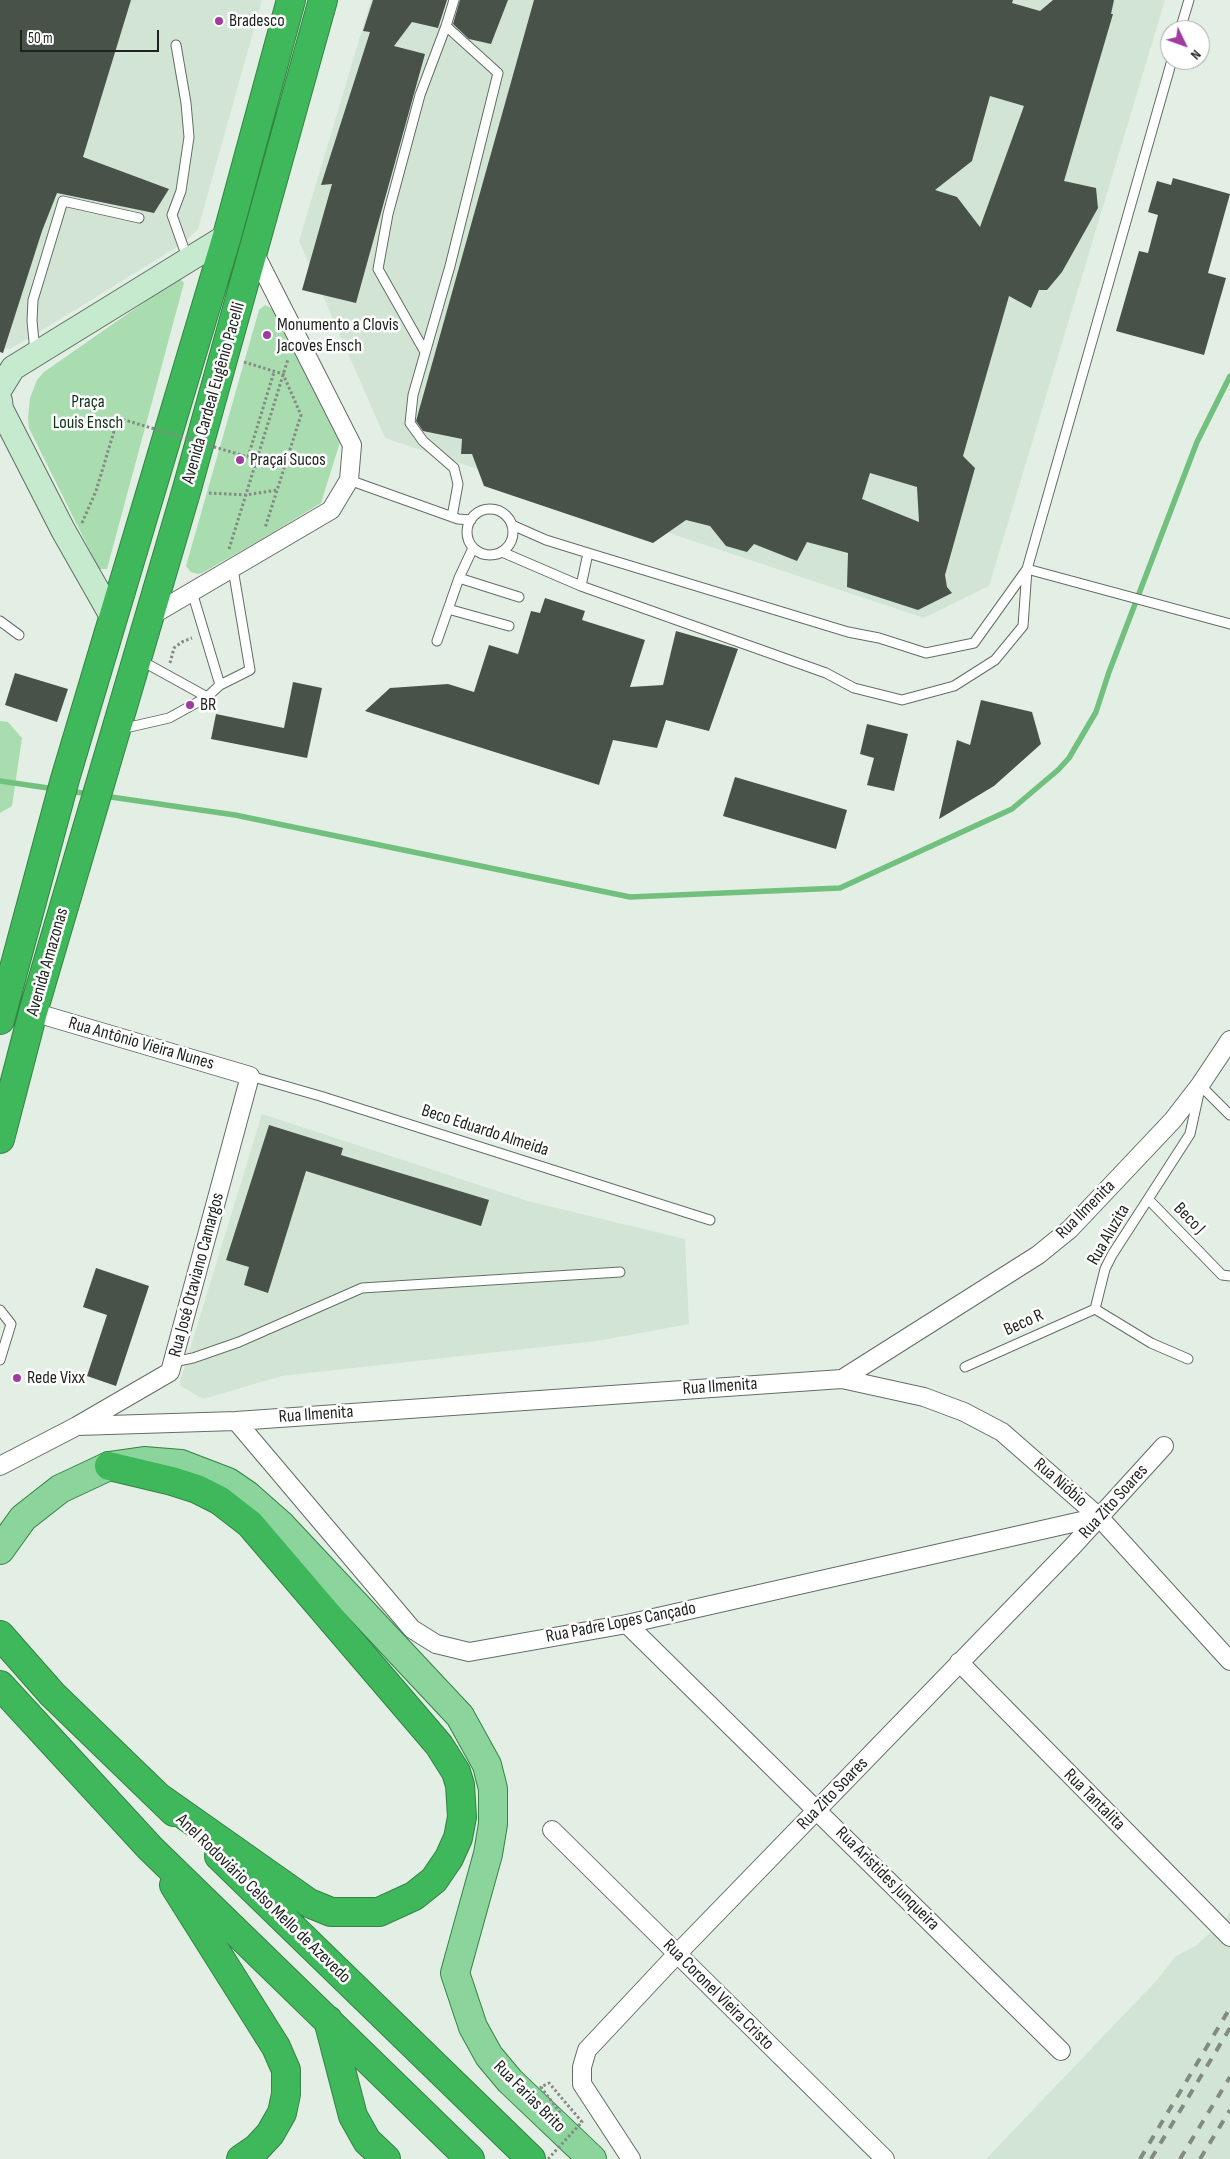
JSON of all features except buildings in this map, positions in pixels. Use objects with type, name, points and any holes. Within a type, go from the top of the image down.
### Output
[{"type":"highway","name":"Avenida Cardeal Eugênio Pacelli","points":[[65,779],[227,236],[291,0]]},
{"type":"highway","name":"Avenida Cardeal Eugênio Pacelli","points":[[100,786],[186,492],[323,0]]},
{"type":"highway","name":"Avenida Amazonas","points":[[0,1020],[65,779]]},
{"type":"highway","name":"Avenida Amazonas","points":[[0,1139],[33,1012],[100,786]]},
{"type":"highway","points":[[108,1466],[172,1481],[210,1494],[250,1524],[439,1745],[456,1772],[460,1786],[462,1817],[458,1838],[449,1858],[434,1880],[414,1896],[379,1912],[331,1912],[309,1903],[160,1798]]},
{"type":"highway","name":"Anel Rodoviário Celso Mello de Azevedo","points":[[0,1635],[52,1694],[531,2159]]},
{"type":"highway","points":[[0,1685],[150,1848],[470,2159]]},
{"type":"highway","points":[[150,1848],[276,2047],[286,2070],[286,2094],[282,2113],[270,2134],[241,2159]]},
{"type":"highway","points":[[328,2020],[353,2116],[367,2141],[386,2159]]},
{"type":"main road","name":"Rua Farias Brito","points":[[108,1466],[144,1461],[181,1464],[228,1482],[247,1495],[281,1525],[460,1716],[487,1765],[493,1789],[493,1824],[488,1854],[455,1973],[473,2027],[489,2056],[510,2081],[592,2159]]},
{"type":"main road","points":[[0,1550],[23,1518],[39,1504],[66,1485],[108,1466]]},
{"type":"street","points":[[113,618],[72,547],[0,402],[6,367],[35,354],[227,236]]},
{"type":"street","points":[[149,617],[331,510],[349,480],[352,445],[254,252]]},
{"type":"street","name":"Rua Antônio Vieira Nunes","points":[[33,1012],[250,1076]]},
{"type":"street","name":"Rua Ilmenita","points":[[77,1426],[236,1421],[842,1379],[1038,1255],[1070,1229],[1173,1120],[1200,1085],[1230,1040]]},
{"type":"street","name":"Rua José Otaviano Camargos","points":[[0,1466],[77,1426],[170,1372],[250,1076]]},
{"type":"street","name":"Rua Nióbio","points":[[842,1379],[924,1397],[964,1412],[1002,1432],[1099,1517],[1230,1661]]},
{"type":"street","name":"Rua Padre Lopes Cançado","points":[[236,1421],[412,1629],[436,1644],[469,1652],[627,1624],[1099,1517]]},
{"type":"street","name":"Rua Zito Soares","points":[[631,2159],[582,2084],[582,2067],[587,2050],[677,1954],[818,1811],[958,1662],[1072,1547],[1164,1446]]},
{"type":"street","name":"Rua Aristides Junqueira","points":[[627,1624],[1062,2051]]},
{"type":"street","name":"Rua Tantalita","points":[[958,1662],[1224,1932]]},
{"type":"street","name":"Rua Coronel Vieira Cristo","points":[[552,1830],[885,2159]]},
{"type":"lane","points":[[426,352],[378,269],[388,214],[420,95],[454,0]]},
{"type":"lane","points":[[1183,20],[1189,0]]},
{"type":"lane","points":[[446,26],[498,73],[450,266],[413,395],[410,423],[423,440],[454,468],[458,484],[452,517]]},
{"type":"lane","points":[[176,44],[186,104],[189,137],[181,190],[172,215],[188,260]]},
{"type":"lane","points":[[502,552],[582,586],[826,673],[854,688],[902,700],[954,686],[995,660],[1023,626],[1027,568],[1169,70]]},
{"type":"lane","points":[[35,354],[32,321],[33,300],[63,202],[138,218]]},
{"type":"lane","points":[[349,480],[452,517],[471,520]]},
{"type":"lane","points":[[488,509],[498,510],[507,516],[512,525],[513,535],[510,545],[502,552],[492,555],[482,554],[468,540],[467,529],[471,520],[478,512],[488,509]]},
{"type":"lane","points":[[512,525],[546,540],[588,553],[848,632],[880,638],[926,653],[974,643],[1027,568]]},
{"type":"lane","points":[[437,641],[459,578],[474,548]]},
{"type":"lane","points":[[582,586],[588,553]]},
{"type":"lane","points":[[1027,568],[1230,624]]},
{"type":"lane","points":[[117,730],[169,718],[207,697],[220,685],[250,670],[227,572]]},
{"type":"lane","points":[[459,578],[519,597]]},
{"type":"lane","points":[[192,592],[220,685]]},
{"type":"lane","points":[[448,609],[509,626]]},
{"type":"lane","points":[[0,621],[19,635]]},
{"type":"lane","points":[[137,658],[207,697]]},
{"type":"lane","name":"Beco Eduardo Almeida","points":[[250,1076],[320,1096],[710,1220]]},
{"type":"lane","points":[[1200,1085],[1230,1115]]},
{"type":"lane","name":"Rua Aluzita","points":[[1095,1309],[1105,1268],[1190,1134],[1200,1085]]},
{"type":"lane","name":"Beco J","points":[[1149,1200],[1222,1275],[1230,1276]]},
{"type":"lane","points":[[173,1362],[192,1358],[239,1342],[362,1288],[620,1272]]},
{"type":"lane","points":[[1095,1309],[1152,1343],[1188,1359]]},
{"type":"lane","name":"Beco R","points":[[965,1367],[1095,1309]]},
{"type":"lane","points":[[0,1310],[11,1324],[0,1360]]},
{"type":"path","points":[[227,572],[246,495],[295,336]]},
{"type":"path","points":[[224,356],[284,374]]},
{"type":"path","points":[[72,547],[96,491],[118,418],[248,457],[274,372]]},
{"type":"path","points":[[257,555],[301,415],[284,374]]},
{"type":"path","points":[[186,492],[246,495],[277,490]]},
{"type":"path","points":[[167,674],[174,648],[182,642],[204,633]]},
{"type":"path","points":[[548,2159],[582,2122],[550,2082],[541,2087],[561,2114]]},
{"type":"shaded area","points":[[0,0],[262,0],[198,229],[185,242],[9,349],[0,346]]},
{"type":"shaded area","points":[[371,0],[1165,0],[989,586],[924,618],[385,438],[299,241]]},
{"type":"shaded area","points":[[262,1114],[528,1201],[685,1239],[689,1324],[597,1341],[282,1376],[203,1399],[179,1385]]},
{"type":"shaded area","points":[[1230,1911],[1230,2159],[986,2159],[1157,1980],[1176,1956],[1197,1945],[1227,1917]]},
{"type":"green space","name":"Praça Louis Ensch","points":[[179,278],[184,283],[107,569],[99,569],[29,428],[30,398],[37,380],[44,372]]},
{"type":"green space","points":[[265,305],[273,309],[340,442],[321,503],[262,539],[198,574],[191,572],[186,566],[259,310]]},
{"type":"green space","points":[[0,721],[8,722],[22,738],[12,806],[0,813]]},
{"type":"waterway","points":[[104,796],[235,815],[630,897],[840,888],[1012,809],[1058,770],[1069,758],[1096,712],[1109,672],[1197,442],[1230,376]]},
{"type":"waterway","points":[[0,781],[55,789]]},
{"type":"waterway","points":[[69,791],[89,794]]},
{"type":"railway","points":[[1140,2159],[1230,2008]]},
{"type":"railway","points":[[1151,2159],[1230,2028]]},
{"type":"railway","points":[[1180,2159],[1230,2077]]},
{"type":"railway","points":[[1200,2159],[1230,2110]]},
{"type":"place","name":"Bradesco","points":[[219,21]]},
{"type":"place","name":"Monumento a Clovis Jacoves Ensch","points":[[267,335]]},
{"type":"place","name":"Praçaí Sucos","points":[[240,460]]},
{"type":"place","name":"BR","points":[[190,705]]},
{"type":"place","name":"Rede Vixx","points":[[17,1378]]}]
